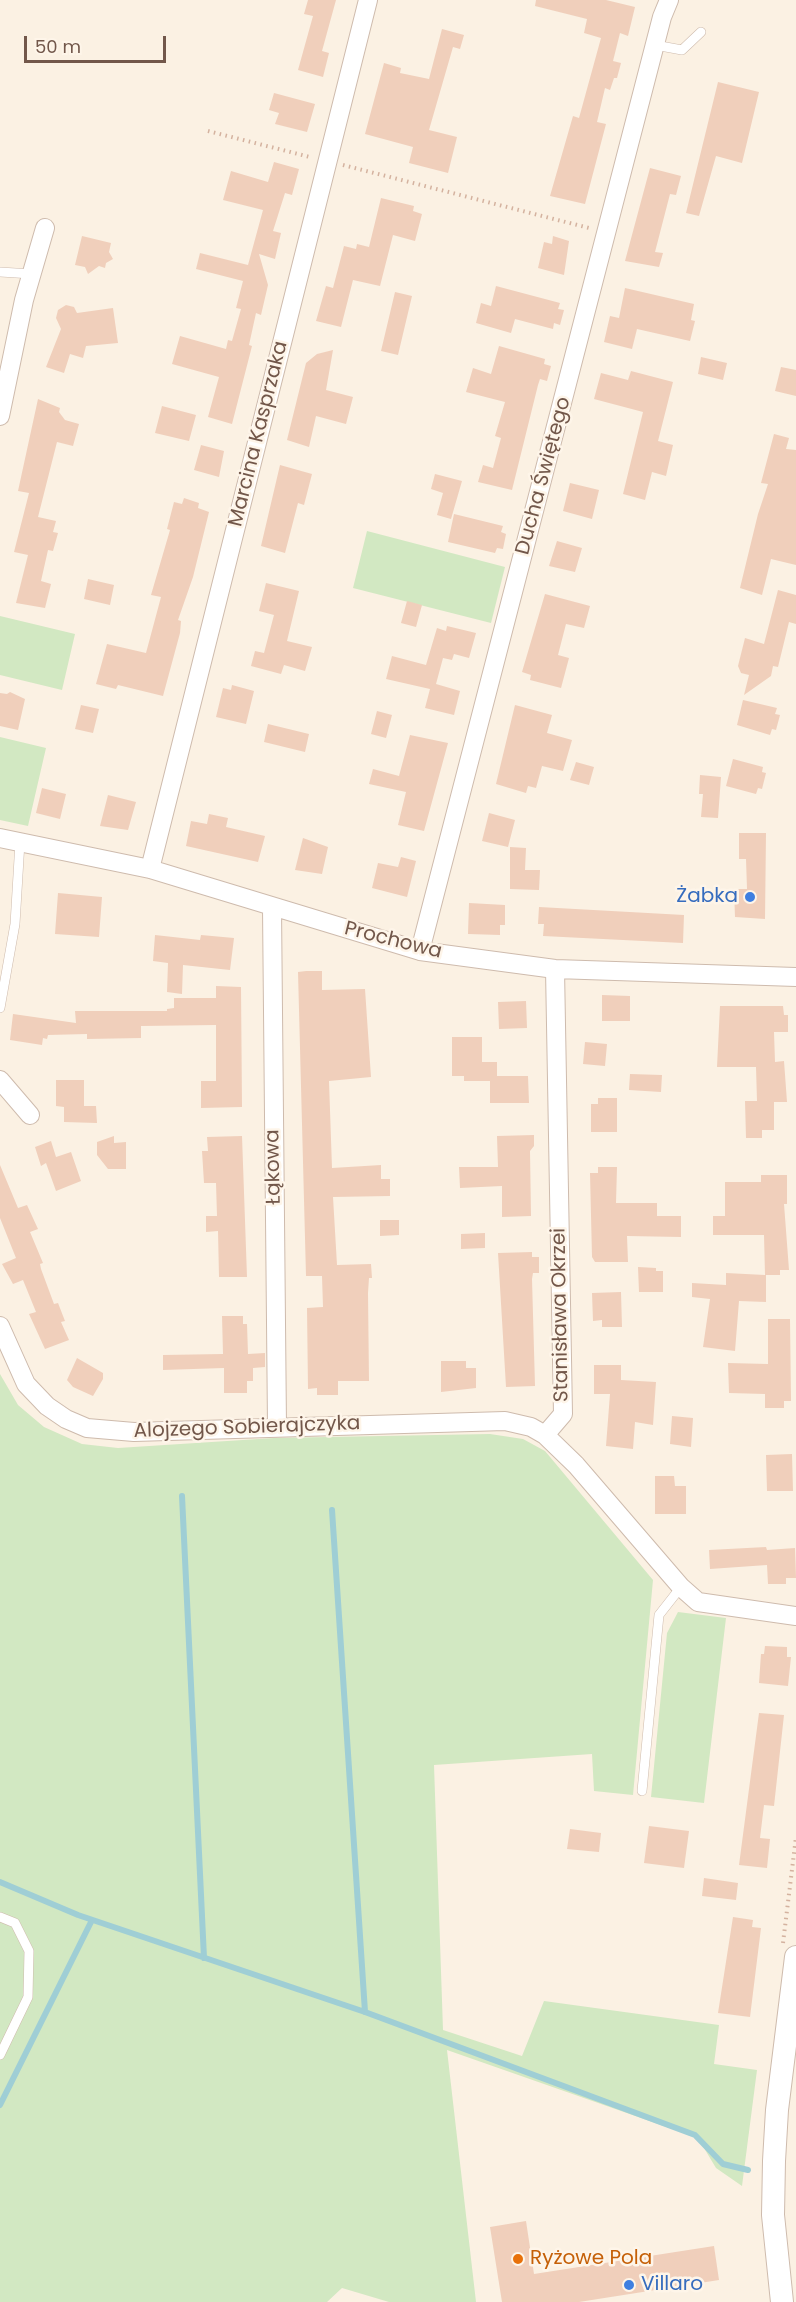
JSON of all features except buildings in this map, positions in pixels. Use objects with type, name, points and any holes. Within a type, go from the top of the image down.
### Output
[{"type":"street","name":"Marcina Kasprzaka","points":[[150,868],[368,0]]},
{"type":"street","name":"Ducha Świętego","points":[[420,951],[655,45],[669,0]]},
{"type":"street","points":[[0,416],[32,274],[45,228]]},
{"type":"street","name":"Prochowa","points":[[0,838],[150,868],[272,908],[420,951],[555,969],[796,977]]},
{"type":"street","name":"Łąkowa","points":[[272,908],[277,1426]]},
{"type":"street","name":"Stanisława Okrzei","points":[[545,1435],[563,1414],[555,969]]},
{"type":"street","points":[[0,1080],[30,1115]]},
{"type":"street","name":"Alojzego Sobierajczyka","points":[[0,1326],[26,1384],[47,1406],[66,1419],[87,1428],[134,1432],[505,1421],[531,1427],[545,1435]]},
{"type":"street","points":[[545,1435],[576,1465],[681,1587],[698,1602],[796,1616]]},
{"type":"street","points":[[782,2302],[773,2215],[774,2161],[777,2110],[796,1957]]},
{"type":"lane","points":[[655,45],[682,50],[700,32]]},
{"type":"lane","points":[[0,272],[32,274]]},
{"type":"lane","points":[[0,1008],[15,924],[20,842]]},
{"type":"lane","points":[[642,1791],[659,1615],[681,1587]]},
{"type":"lane","points":[[0,1917],[15,1923],[29,1951],[28,1998],[0,2055]]},
{"type":"path","points":[[208,131],[607,233]]},
{"type":"green space","points":[[367,531],[505,567],[491,623],[353,588]]},
{"type":"green space","points":[[0,616],[75,634],[62,690],[0,675]]},
{"type":"green space","points":[[0,737],[46,748],[28,826],[0,820]]},
{"type":"green space","points":[[0,1374],[18,1405],[44,1427],[82,1444],[118,1448],[274,1438],[490,1434],[523,1439],[545,1451],[653,1580],[633,1795],[594,1791],[592,1754],[434,1765],[443,2030],[522,2056],[544,2001],[719,2025],[714,2064],[757,2070],[742,2186],[716,2168],[698,2138],[447,2050],[476,2302],[389,2302],[342,2288],[327,2302],[0,2302]]},
{"type":"green space","points":[[678,1612],[726,1618],[704,1803],[651,1797],[667,1633]]},
{"type":"waterway","points":[[182,1496],[204,1958]]},
{"type":"waterway","points":[[332,1510],[365,2012]]},
{"type":"waterway","points":[[0,1882],[78,1915],[365,2012],[695,2135],[723,2164],[748,2170]]},
{"type":"waterway","points":[[0,2105],[92,1920]]},
{"type":"place","name":"Żabka","points":[[750,897]]},
{"type":"place","name":"Ryżowe Pola","points":[[518,2259]]},
{"type":"place","name":"Villaro","points":[[629,2285]]}]
